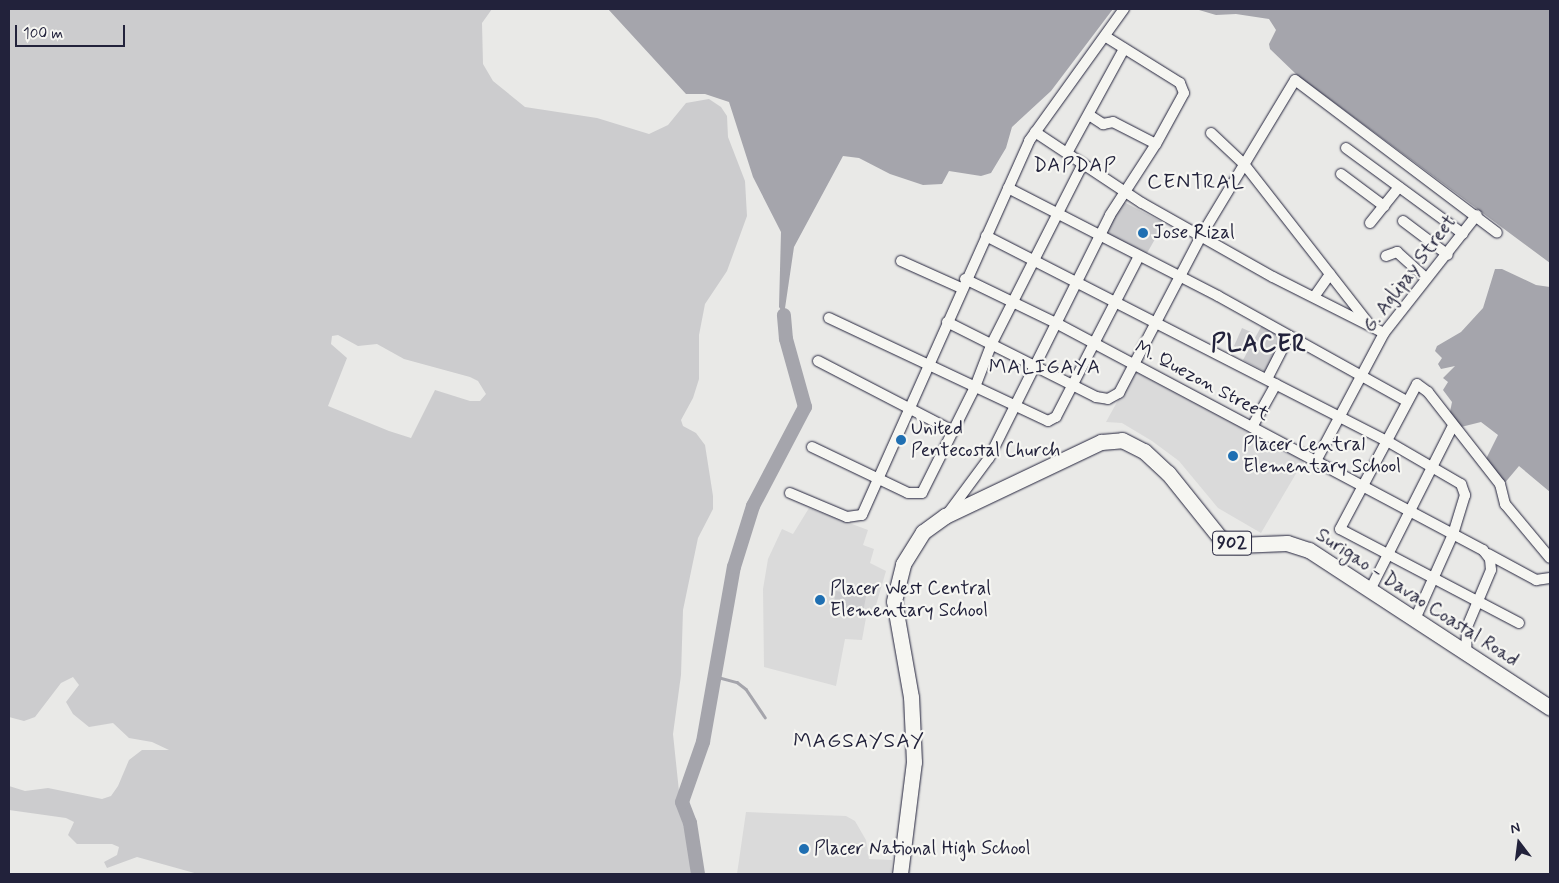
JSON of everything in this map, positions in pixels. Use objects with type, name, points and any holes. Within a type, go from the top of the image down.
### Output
[{"type":"highway","name":"Surigao - Davao Coastal Road","points":[[900,873],[910,810],[914,744],[911,698],[895,590],[914,544],[923,532],[945,516],[1081,449],[1101,442],[1122,440],[1140,448],[1168,473],[1220,538],[1237,545],[1287,543],[1302,546],[1550,708]]},
{"type":"street","points":[[790,493],[847,517],[857,518],[862,515],[963,284],[1035,132],[1106,37],[1124,9]]},
{"type":"street","points":[[945,516],[989,458],[1098,237],[1125,190],[1156,144],[1185,88],[1106,37]]},
{"type":"street","points":[[1067,153],[1124,49]]},
{"type":"street","points":[[947,322],[1096,397],[1108,399],[1119,393],[1201,236],[1284,92],[1297,80],[1497,232]]},
{"type":"street","points":[[1089,115],[1103,124],[1114,122],[1156,144]]},
{"type":"street","points":[[1035,132],[1083,164],[1201,236],[1384,333]]},
{"type":"street","points":[[1211,133],[1244,164],[1369,324]]},
{"type":"street","points":[[1346,148],[1463,234]]},
{"type":"street","points":[[812,448],[908,493],[919,495],[975,387],[992,343],[1083,164]]},
{"type":"street","points":[[1341,174],[1384,206]]},
{"type":"street","points":[[1370,223],[1399,187]]},
{"type":"street","points":[[1008,188],[1289,336],[1407,401]]},
{"type":"street","name":"G. Aglipay Street","points":[[1316,461],[1359,376],[1384,333],[1426,278],[1448,255],[1477,215]]},
{"type":"street","points":[[1403,221],[1448,255]]},
{"type":"street","points":[[986,236],[1118,301],[1387,441],[1432,465],[1461,484],[1465,491],[1454,532],[1415,619]]},
{"type":"street","points":[[1386,256],[1397,252],[1426,278]]},
{"type":"street","points":[[829,318],[1038,418],[1052,420],[1118,301],[1138,256]]},
{"type":"street","name":"M. Quezon Street","points":[[901,261],[1014,302],[1454,532],[1488,554],[1536,580],[1550,578]]},
{"type":"street","points":[[1314,297],[1330,274]]},
{"type":"street","points":[[1252,427],[1289,336]]},
{"type":"street","points":[[818,361],[953,431]]},
{"type":"street","points":[[1519,623],[1340,529],[1417,384],[1428,392],[1452,428],[1500,484],[1505,504],[1550,558]]},
{"type":"street","points":[[1370,590],[1452,428]]},
{"type":"street","points":[[1466,652],[1466,632],[1491,570],[1488,554]]},
{"type":"shaded area","points":[[9,9],[492,9],[482,23],[483,64],[493,81],[525,107],[597,118],[649,134],[668,125],[686,103],[709,99],[721,107],[727,116],[728,137],[745,181],[747,216],[727,271],[705,304],[699,335],[699,379],[693,398],[681,420],[683,426],[696,433],[705,445],[713,496],[713,509],[698,538],[683,610],[681,675],[673,734],[682,820],[694,864],[693,874],[198,874],[137,857],[107,868],[104,862],[117,855],[119,847],[112,844],[77,844],[68,835],[74,822],[66,818],[9,810],[9,786],[25,791],[48,788],[102,799],[111,796],[118,786],[129,760],[142,750],[169,750],[152,742],[129,738],[113,723],[89,727],[73,714],[66,702],[79,685],[73,677],[61,683],[35,717],[24,721],[9,717]],"holes":[[[338,335],[358,346],[377,344],[404,359],[470,377],[478,381],[486,394],[480,401],[470,401],[435,390],[411,438],[389,431],[328,406],[347,358],[331,344],[332,336]]]},
{"type":"shaded area","points":[[608,9],[1113,9],[1051,91],[1012,127],[1006,148],[991,173],[981,176],[949,171],[942,184],[923,185],[890,174],[859,158],[843,156],[794,247],[784,315],[779,307],[781,232],[753,177],[729,102],[705,94],[686,94]]},
{"type":"shaded area","points":[[1550,9],[1550,263],[1297,75],[1270,49],[1269,44],[1276,30],[1269,19],[1236,14],[1216,15],[1199,10]]},
{"type":"shaded area","points":[[1122,201],[1164,223],[1146,255],[1105,233]]},
{"type":"shaded area","points":[[1495,269],[1502,269],[1536,285],[1550,287],[1550,492],[1519,466],[1503,485],[1485,461],[1498,435],[1481,422],[1461,427],[1449,417],[1452,402],[1443,390],[1448,382],[1443,378],[1455,366],[1441,369],[1438,364],[1442,358],[1435,351],[1437,346],[1461,332],[1483,308]]},
{"type":"shaded area","points":[[1262,325],[1285,338],[1266,372],[1243,360]]},
{"type":"shaded area","points":[[1242,328],[1253,333],[1245,351],[1234,346]]},
{"type":"shaded area","name":"Placer Central Elementary School","points":[[1134,371],[1304,460],[1261,533],[1218,508],[1179,461],[1152,441],[1122,423],[1106,422]]},
{"type":"shaded area","name":"Placer West Central Elementary School","points":[[809,508],[868,530],[863,545],[874,549],[870,563],[886,571],[874,612],[867,612],[862,640],[845,639],[836,686],[764,667],[763,589],[768,559],[782,529],[793,534]]},
{"type":"shaded area","points":[[836,591],[866,596],[863,613],[833,608]]},
{"type":"shaded area","name":"Placer National High School","points":[[746,812],[846,816],[855,821],[866,840],[869,859],[892,860],[891,874],[737,874]]},
{"type":"waterway","points":[[698,874],[690,823],[682,802],[703,742],[734,567],[753,506],[805,407],[786,339],[784,315]]},
{"type":"waterway","points":[[714,676],[737,682],[746,689],[765,717]]},
{"type":"place","name":"Jose Rizal","points":[[1143,233]]},
{"type":"place","name":"United Pentecostal Church","points":[[901,440]]},
{"type":"place","name":"Placer Central Elementary School","points":[[1233,456]]},
{"type":"place","name":"Placer West Central Elementary School","points":[[820,600]]},
{"type":"place","name":"Placer National High School","points":[[804,849]]},
{"type":"district","name":"DAPDAP","points":[[1075,165]]},
{"type":"district","name":"CENTRAL","points":[[1196,182]]},
{"type":"district","name":"PLACER","points":[[1259,345]]},
{"type":"district","name":"MALIGAYA","points":[[1045,367]]},
{"type":"district","name":"MAGSAYSAY","points":[[859,741]]}]
